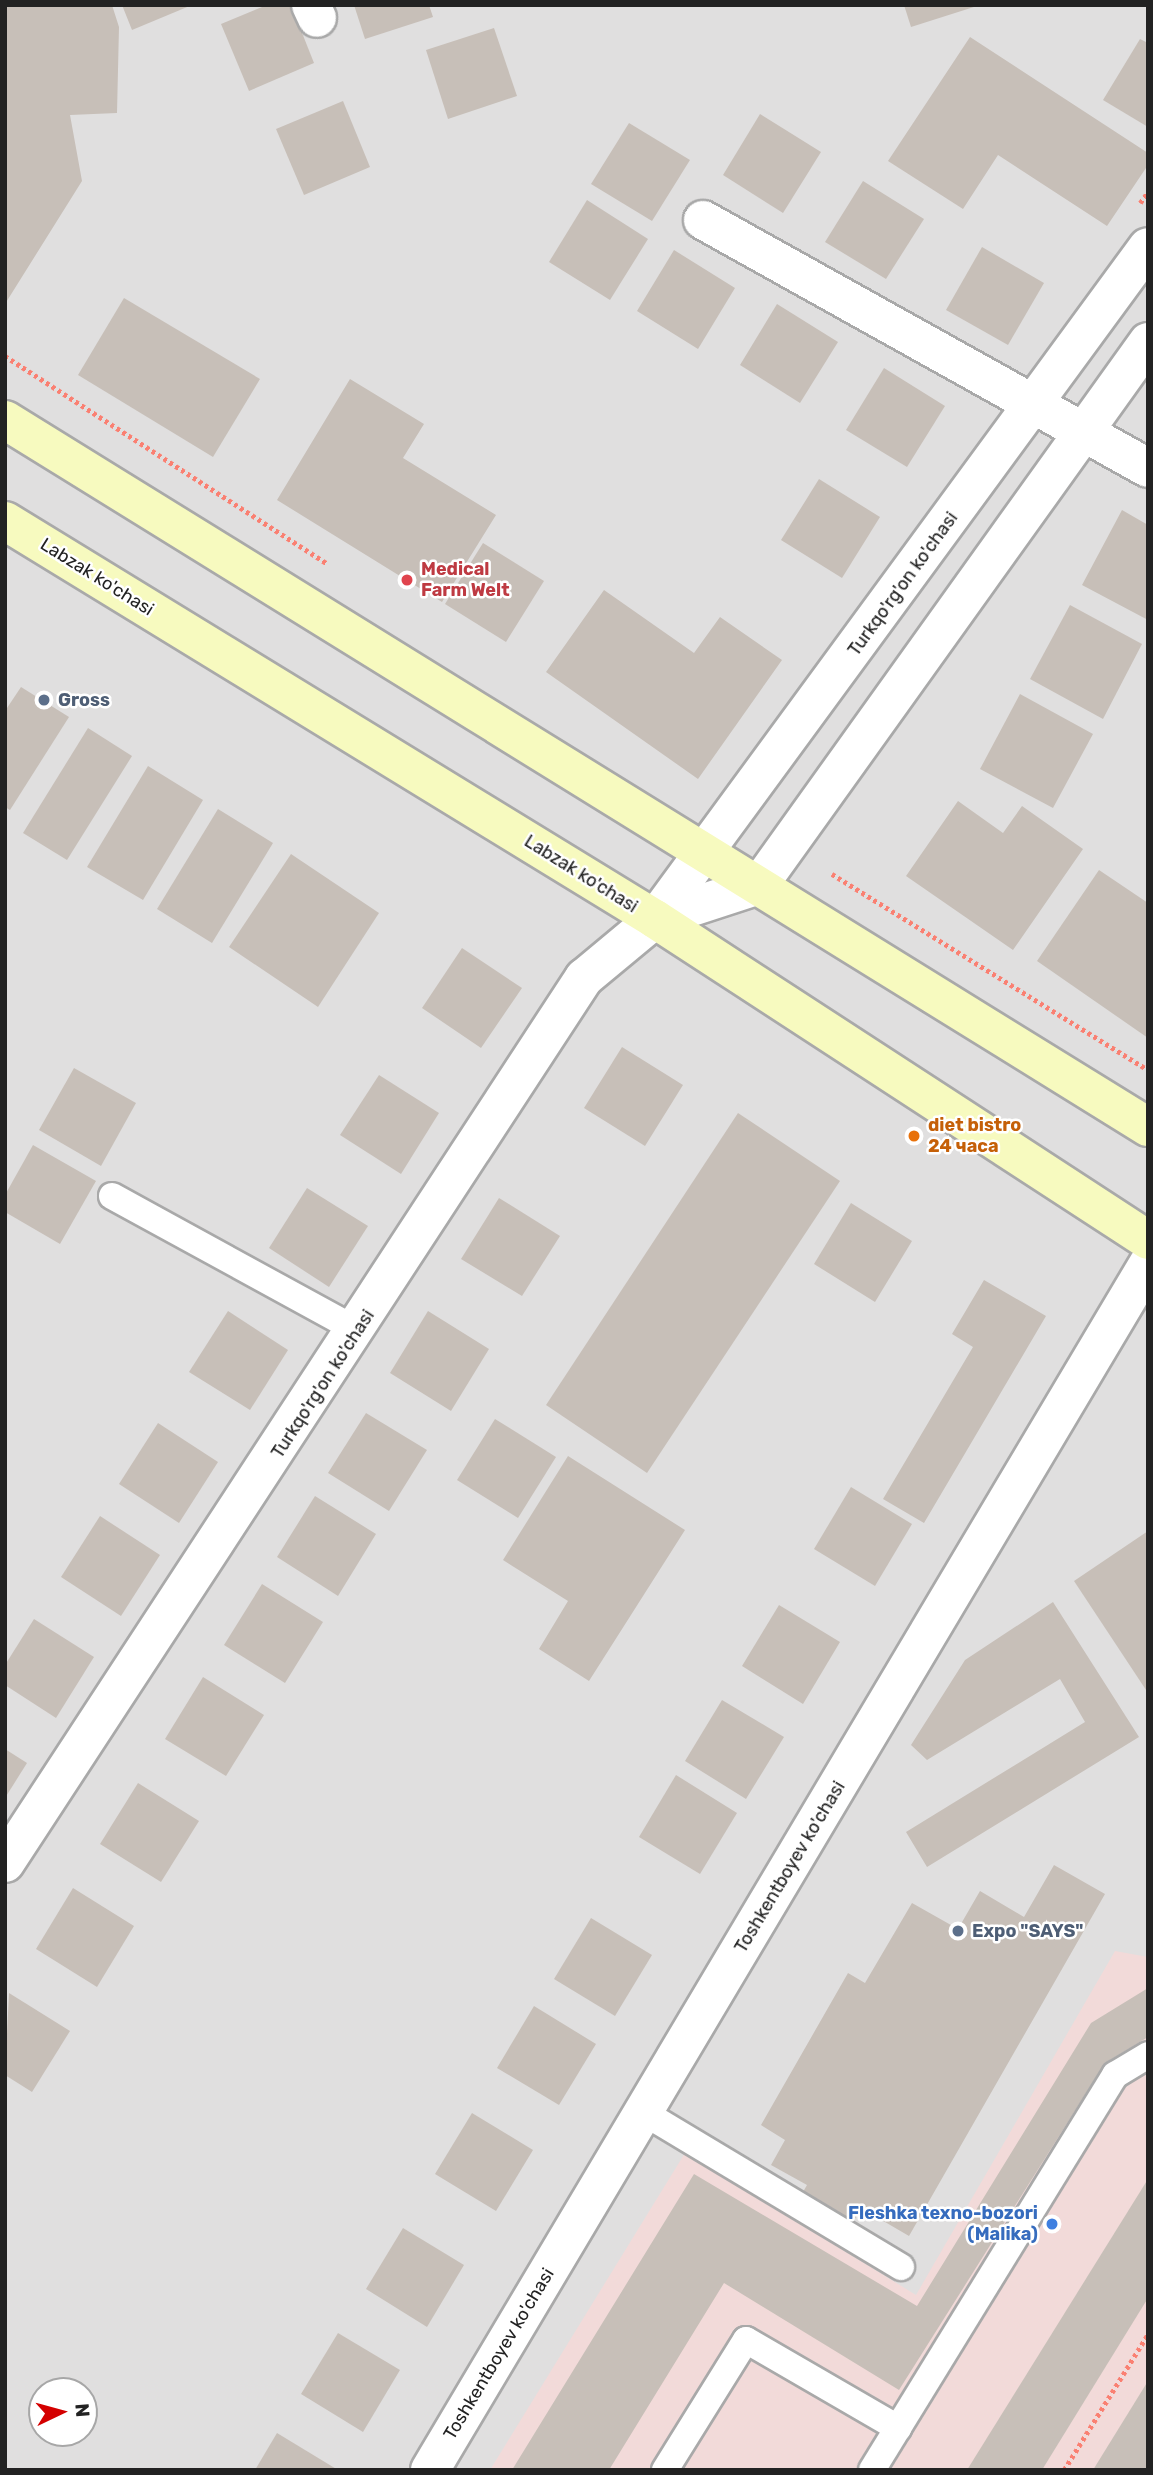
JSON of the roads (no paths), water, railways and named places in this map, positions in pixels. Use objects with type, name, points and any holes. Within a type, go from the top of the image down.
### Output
[{"type":"main road","points":[[5,421],[1148,1127]]},
{"type":"main road","name":"Labzak ko'chasi","points":[[5,521],[655,919],[1148,1240]]},
{"type":"street","points":[[703,220],[1148,468]]},
{"type":"street","name":"Turkqo'rg'on ko'chasi","points":[[5,1863],[359,1331],[584,978],[655,919],[705,852],[1036,404],[1140,230]]},
{"type":"street","points":[[759,885],[1148,342]]},
{"type":"street","name":"Turkqo'rg'on ko'chasi","points":[[655,919],[759,885]]},
{"type":"street","name":"Toshkentboyev ko'chasi","points":[[430,2470],[1148,1264]]},
{"type":"lane","points":[[112,1196],[359,1331]]},
{"type":"lane","points":[[872,2470],[1115,2075],[1148,2055]]},
{"type":"lane","points":[[643,2112],[901,2267]]},
{"type":"lane","points":[[665,2470],[746,2340],[898,2428]]},
{"type":"place","name":"Medical Farm Welt","points":[[407,580]]},
{"type":"place","name":"Gross","points":[[44,700]]},
{"type":"place","name":"diet bistro 24 часа","points":[[914,1136]]},
{"type":"place","name":"Expo \"SAYS\"","points":[[958,1931]]},
{"type":"place","name":"Fleshka texno-bozori (Malika)","points":[[1052,2224]]}]
